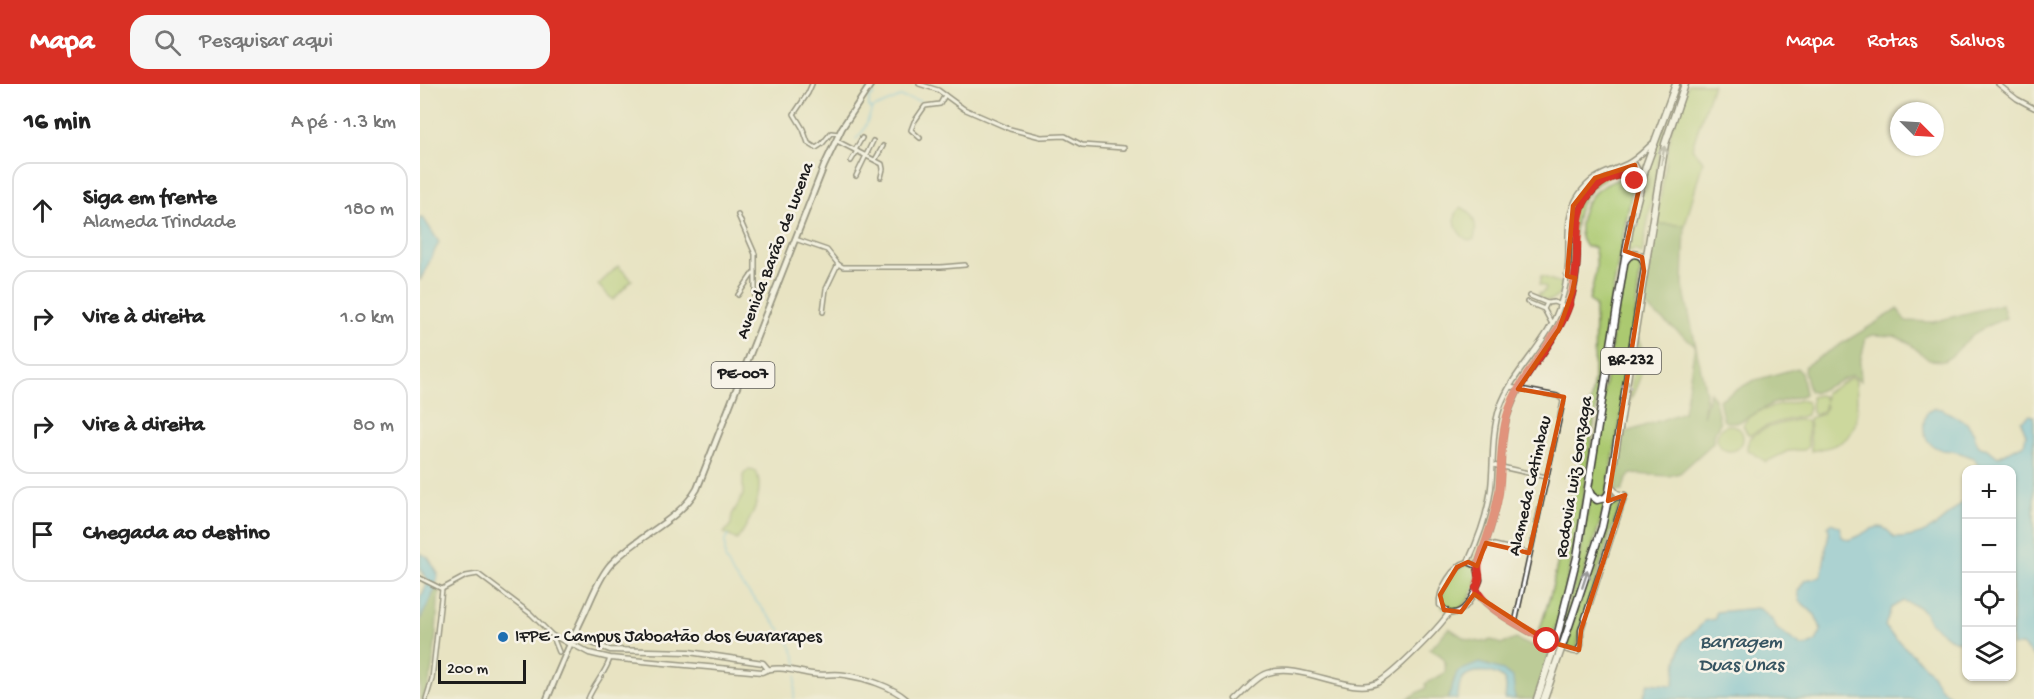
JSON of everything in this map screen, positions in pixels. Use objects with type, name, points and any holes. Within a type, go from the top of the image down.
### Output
[{"type":"highway","name":"Rodovia Luiz Gonzaga","points":[[1544,699],[1555,657],[1558,633],[1573,579],[1622,267],[1639,189],[1676,84]]},
{"type":"highway","name":"Rodovia Luiz Gonzaga","points":[[1537,699],[1566,635],[1602,527],[1665,144],[1685,84]]},
{"type":"highway","points":[[1622,267],[1627,257],[1636,254],[1644,260],[1644,271]]},
{"type":"highway","points":[[1588,486],[1591,495],[1597,500],[1607,497],[1610,488]]},
{"type":"main road","name":"Avenida Barão de Lucena","points":[[547,699],[570,644],[600,581],[610,566],[618,557],[672,518],[697,489],[835,140],[871,84]]},
{"type":"main road","points":[[1626,164],[1635,165],[1638,168],[1636,174],[1619,175],[1603,182],[1593,190],[1583,204],[1577,222],[1575,278],[1568,308],[1554,337],[1518,390],[1504,426],[1497,504],[1478,566],[1480,580],[1461,612],[1449,613],[1440,605],[1440,595],[1457,567],[1468,562],[1482,530],[1491,489],[1497,417],[1509,387],[1552,325],[1561,304],[1567,276],[1568,230],[1573,206],[1586,186],[1595,178],[1638,157],[1654,142]]},
{"type":"main road","points":[[1630,176],[1639,189]]},
{"type":"main road","points":[[1610,488],[1624,495]]},
{"type":"main road","points":[[1607,504],[1614,498],[1624,495]]},
{"type":"main road","points":[[1476,588],[1481,598],[1515,623],[1575,653],[1580,648],[1581,630],[1624,495]]},
{"type":"main road","points":[[1468,562],[1478,566]]},
{"type":"main road","points":[[1470,600],[1481,598]]},
{"type":"main road","points":[[1236,699],[1268,673],[1296,672],[1362,686],[1377,683],[1430,636],[1449,613]]},
{"type":"main road","points":[[574,636],[610,650],[689,652],[763,663],[768,669]]},
{"type":"main road","points":[[570,644],[589,653],[610,658],[762,672],[768,669],[793,670],[825,676],[846,675],[888,688],[906,699]]},
{"type":"street","points":[[812,84],[794,114],[807,141],[816,148],[831,133],[839,134]]},
{"type":"street","points":[[919,84],[938,90],[964,109],[1010,129],[1041,137],[1065,136],[1082,145],[1124,148]]},
{"type":"street","points":[[1998,84],[2034,108]]},
{"type":"street","points":[[920,138],[913,133],[912,126],[925,106],[940,104],[945,95]]},
{"type":"street","points":[[851,161],[862,138]]},
{"type":"street","points":[[835,140],[875,160],[883,167],[881,177]]},
{"type":"street","points":[[856,176],[873,141]]},
{"type":"street","points":[[875,160],[884,146]]},
{"type":"street","points":[[738,215],[755,254],[755,296]]},
{"type":"street","points":[[795,239],[826,250],[838,264],[847,267],[911,268],[964,265]]},
{"type":"street","points":[[823,312],[826,289],[838,264]]},
{"type":"street","points":[[738,294],[754,272]]},
{"type":"street","points":[[1567,276],[1575,278]]},
{"type":"street","points":[[1554,302],[1564,291]]},
{"type":"street","points":[[1552,325],[1544,309],[1529,303],[1532,296],[1547,303],[1554,302],[1568,308]]},
{"type":"street","points":[[1544,309],[1547,303]]},
{"type":"street","points":[[1531,357],[1537,363]]},
{"type":"street","points":[[1509,387],[1518,390]]},
{"type":"street","name":"Alameda Catimbau","points":[[1515,623],[1563,405],[1562,399],[1557,396],[1518,390]]},
{"type":"street","points":[[1492,465],[1547,477]]},
{"type":"street","points":[[1486,543],[1529,554]]},
{"type":"street","points":[[439,589],[466,576],[478,574],[531,614],[552,635],[570,644]]},
{"type":"street","points":[[420,578],[439,589]]},
{"type":"street","points":[[426,699],[432,675],[439,589]]},
{"type":"street","points":[[552,635],[559,652]]},
{"type":"street","points":[[588,699],[610,658]]},
{"type":"highlighted area","points":[[1635,165],[1639,189],[1625,251],[1642,257],[1644,271],[1608,501],[1625,495],[1581,630],[1579,650],[1547,641],[1474,594],[1461,612],[1444,610],[1440,595],[1457,567],[1468,562],[1477,566],[1486,543],[1529,553],[1564,397],[1518,389],[1559,329],[1572,293],[1575,278],[1567,276],[1573,206],[1595,178]]},
{"type":"green space","points":[[1688,84],[1713,84],[1692,148],[1703,161],[1685,225],[1656,224],[1671,130]]},
{"type":"green space","points":[[1667,113],[1642,254],[1635,250],[1626,253],[1640,190]]},
{"type":"green space","points":[[1623,165],[1631,165],[1634,168],[1630,174],[1618,173],[1606,178],[1592,188],[1584,198],[1576,222],[1573,274],[1571,275],[1569,274],[1569,234],[1579,196],[1586,186],[1597,178]]},
{"type":"green space","points":[[1620,178],[1631,181],[1633,186],[1611,304],[1579,522],[1552,640],[1539,632],[1551,593],[1584,442],[1594,380],[1595,306],[1589,300],[1595,274],[1596,254],[1594,247],[1586,247],[1582,241],[1581,220],[1586,205],[1594,193]]},
{"type":"green space","points":[[1461,207],[1472,216],[1475,225],[1474,239],[1470,241],[1461,235],[1456,226],[1457,211]]},
{"type":"green space","points":[[1656,224],[1685,225],[1683,286],[1706,393],[1703,416],[1710,392],[1715,401],[1720,423],[1713,435],[1713,443],[1680,473],[1669,476],[1631,474],[1622,491],[1618,492],[1616,491],[1621,434],[1684,412],[1695,345],[1646,307],[1644,300]]},
{"type":"green space","points":[[1633,256],[1640,260],[1641,265],[1627,385],[1606,497],[1595,498],[1589,485],[1624,263]]},
{"type":"green space","points":[[618,266],[632,280],[613,300],[598,285]]},
{"type":"green space","points":[[1541,276],[1563,284],[1560,293],[1554,299],[1547,300],[1538,296],[1539,293],[1545,291],[1546,287],[1539,285]]},
{"type":"green space","points":[[2002,304],[2006,318],[1972,335],[1944,361],[1929,360],[1906,341],[1894,336],[1873,335],[1866,338],[1860,363],[1861,381],[1852,375],[1814,393],[1809,391],[1805,366],[1898,309],[1905,321],[1933,322]]},
{"type":"green space","points":[[1638,339],[1643,355],[1642,371],[1629,403]]},
{"type":"green space","points":[[1797,368],[1801,372],[1804,395],[1772,404],[1739,422],[1726,422],[1723,419],[1719,400],[1752,381]]},
{"type":"green space","points":[[1850,378],[1856,381],[1857,396],[1856,420],[1853,430],[1839,443],[1811,451],[1809,418],[1822,414],[1826,407],[1825,403],[1823,411],[1815,415],[1812,413],[1811,397],[1823,396],[1825,401],[1825,393]]},
{"type":"green space","points":[[1801,400],[1807,402],[1809,407],[1807,415],[1772,424],[1750,435],[1747,433],[1743,425],[1753,415],[1769,408]]},
{"type":"green space","points":[[1796,420],[1806,420],[1808,423],[1808,447],[1804,450],[1788,451],[1766,462],[1747,449],[1748,442],[1758,432]]},
{"type":"green space","points":[[1730,425],[1739,429],[1743,438],[1739,447],[1730,451],[1721,447],[1717,438],[1721,429]]},
{"type":"green space","points":[[1494,469],[1500,469],[1493,517],[1476,565],[1470,562],[1480,539],[1486,516]]},
{"type":"green space","points":[[748,470],[756,471],[759,480],[758,498],[747,525],[737,540],[724,533],[731,524],[732,515],[743,495],[743,475]]},
{"type":"green space","points":[[1590,498],[1599,503],[1607,500],[1564,638],[1558,637],[1574,584]]},
{"type":"green space","points":[[1616,500],[1621,501],[1581,624],[1577,649],[1573,651],[1564,647],[1610,506]]},
{"type":"green space","points":[[1466,563],[1477,567],[1475,587],[1464,605],[1453,613],[1442,607],[1442,594],[1452,576]]},
{"type":"green space","points":[[435,589],[439,591],[433,660],[424,699],[420,699],[420,620]]},
{"type":"green space","points":[[1449,628],[1466,639],[1481,642],[1492,640],[1501,644],[1516,639],[1531,645],[1540,643],[1552,646],[1535,699],[1515,699],[1512,678],[1488,665],[1454,679],[1448,699],[1407,699],[1426,688],[1425,684],[1445,673],[1443,658],[1429,649]]},
{"type":"water","points":[[420,217],[424,219],[439,242],[420,281]]},
{"type":"water","points":[[1934,408],[1942,409],[1967,423],[1974,433],[1977,445],[1988,449],[1998,457],[2024,444],[2026,435],[2021,421],[2030,415],[2034,416],[2034,657],[2022,645],[2016,646],[2016,465],[1978,465],[1974,458],[1936,448],[1925,435],[1924,424],[1927,412]]},
{"type":"water","name":"Barragem Duas Unas","points":[[1962,503],[1962,643],[1949,638],[1930,623],[1924,612],[1917,606],[1903,601],[1891,608],[1885,626],[1929,670],[1940,688],[1955,699],[1638,699],[1643,698],[1648,683],[1673,685],[1679,650],[1683,641],[1704,621],[1715,619],[1716,612],[1757,608],[1774,622],[1777,629],[1802,646],[1816,641],[1821,631],[1820,626],[1815,615],[1800,601],[1798,591],[1805,580],[1820,577],[1822,573],[1828,526],[1831,523],[1839,526],[1842,537],[1849,540],[1878,527],[1889,531],[1894,538],[1917,535],[1942,521]]},
{"type":"water","points":[[420,553],[428,557],[438,574],[435,590],[420,620],[420,597],[428,580],[420,569]]},
{"type":"water","points":[[1479,663],[1503,670],[1513,678],[1515,699],[1505,699],[1506,685],[1500,677],[1489,672],[1476,672],[1461,681],[1457,699],[1448,699],[1457,672]]},
{"type":"waterway","points":[[873,90],[873,96],[869,97],[869,107],[872,109],[900,97],[920,101]]},
{"type":"waterway","points":[[856,139],[864,130],[872,109]]},
{"type":"waterway","points":[[728,536],[725,540],[725,558],[734,576],[781,630]]},
{"type":"waterway","points":[[784,635],[795,656],[797,669]]},
{"type":"waterway","points":[[794,699],[796,676]]},
{"type":"place","name":"IFPE - Campus Jaboatão dos Guararapes","points":[[503,637]]},
{"type":"route","points":[[1547,641],[1515,623],[1481,598],[1476,588],[1480,580],[1478,566],[1497,504],[1504,426],[1518,390],[1549,345],[1568,308],[1576,268],[1576,228],[1583,204],[1593,190],[1613,177],[1623,174],[1635,181]]}]
